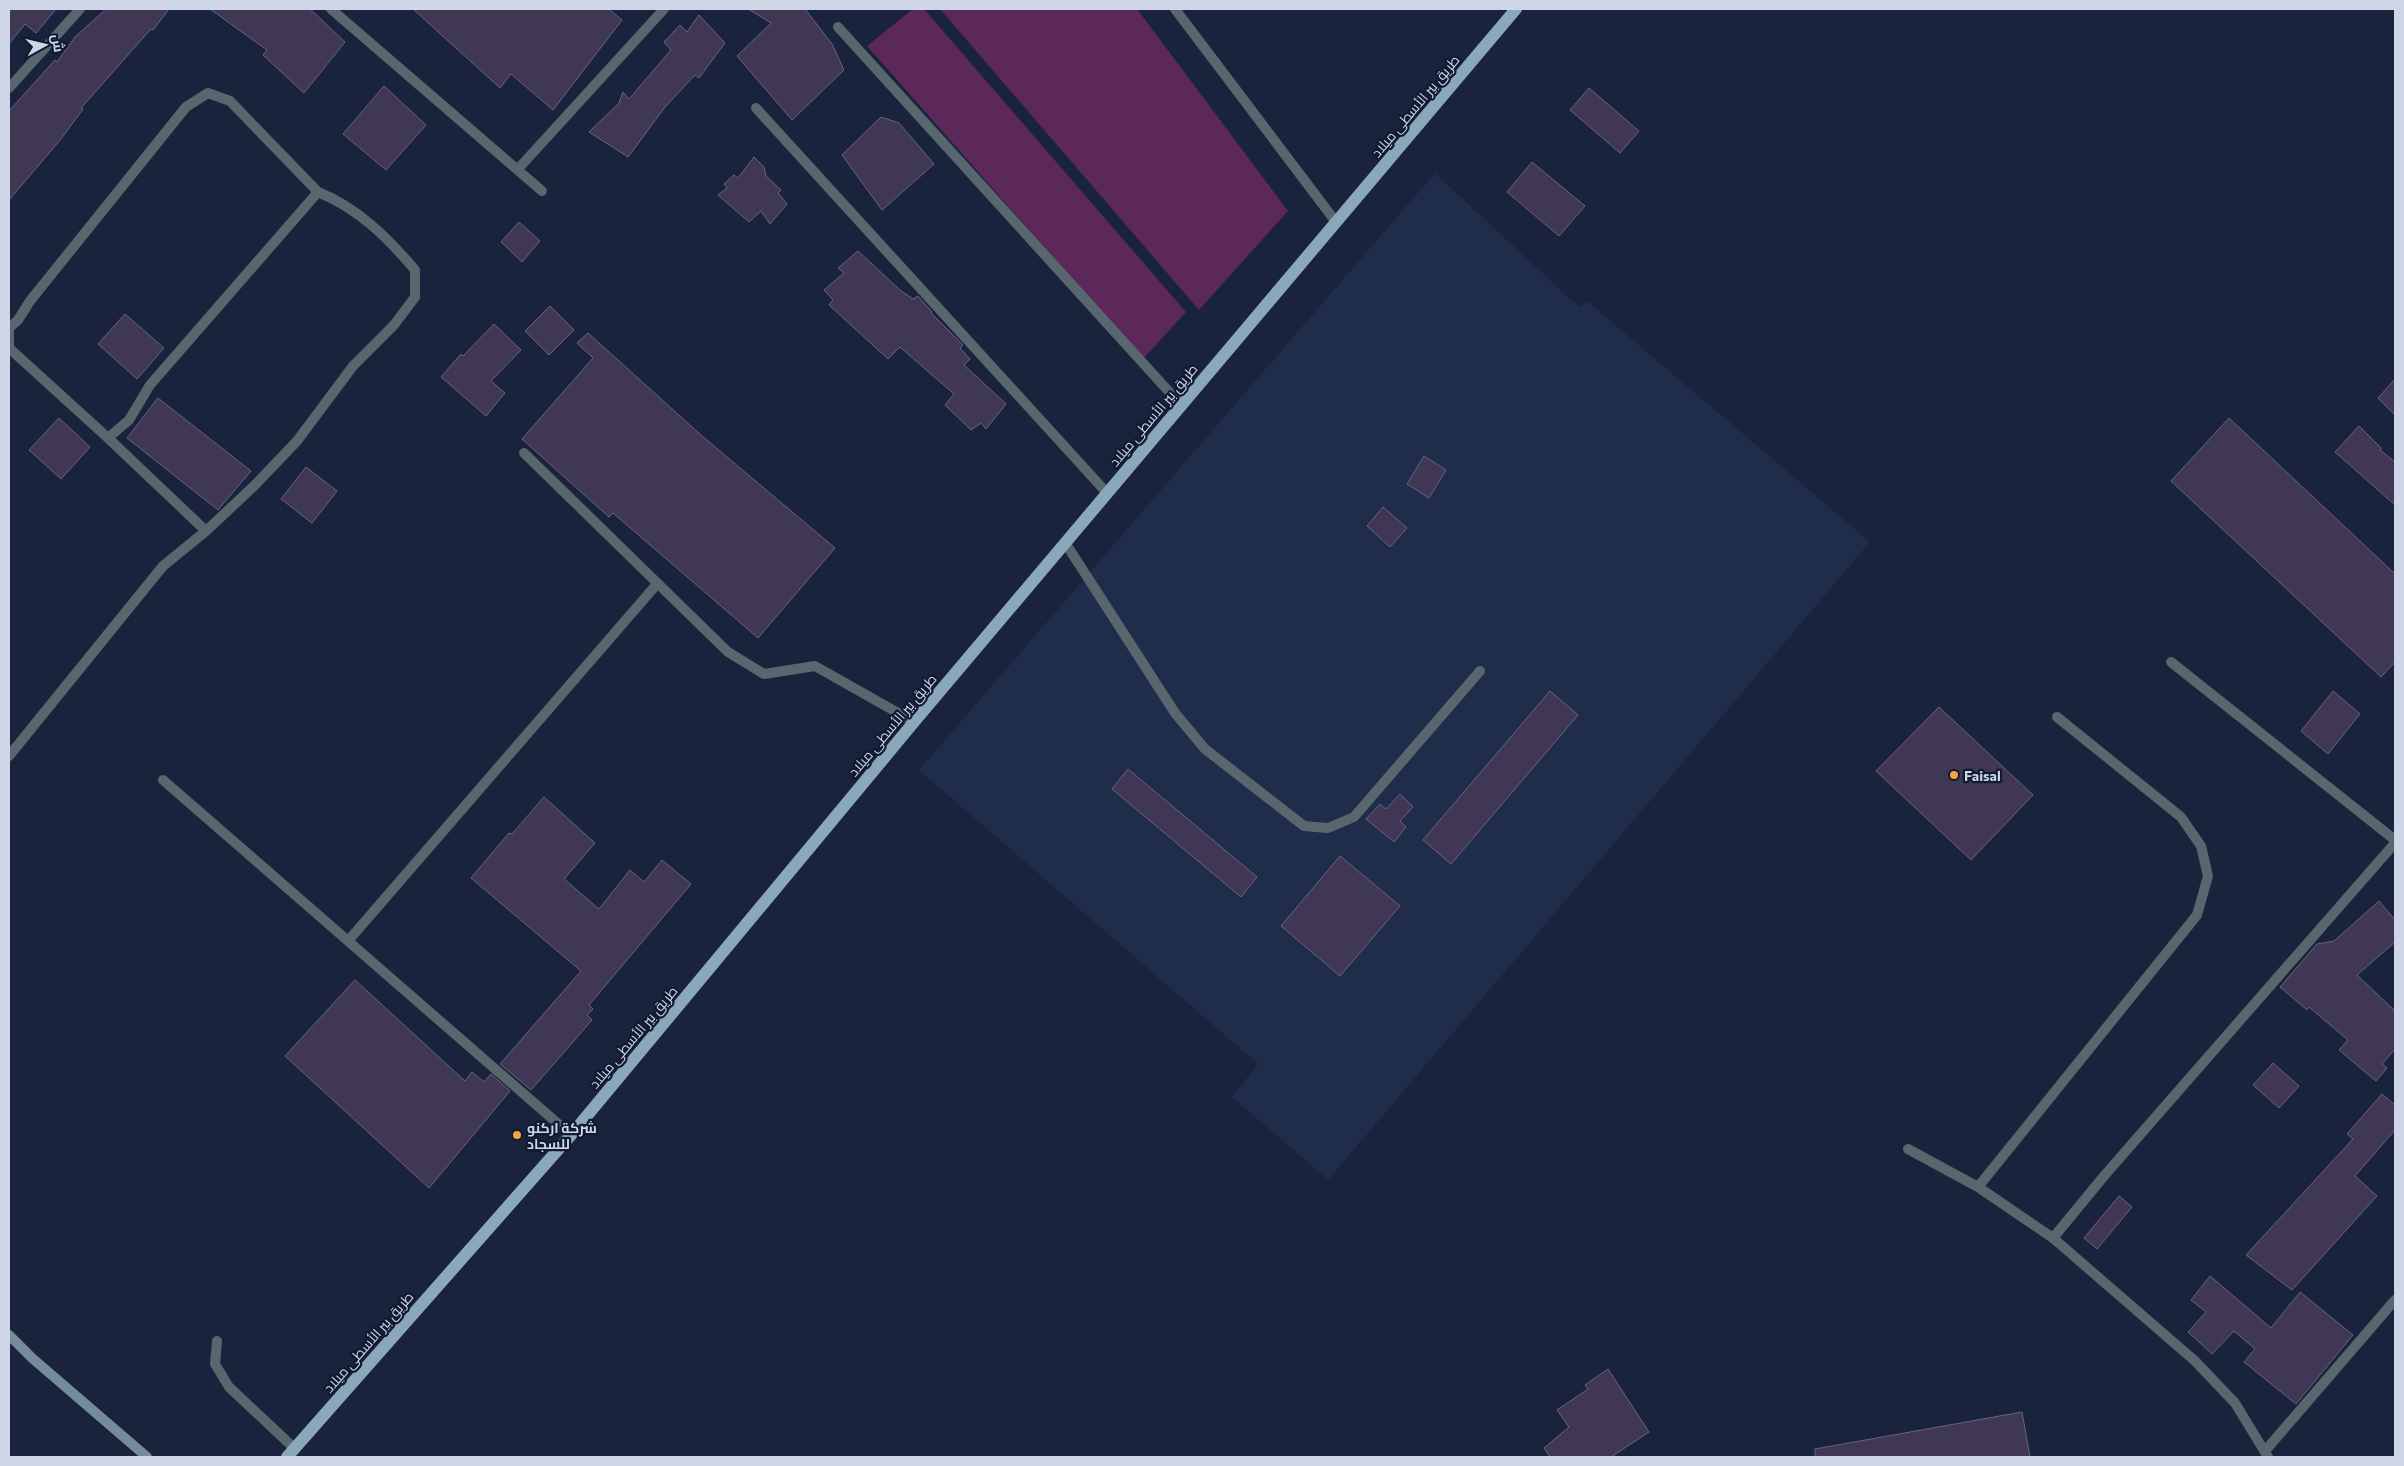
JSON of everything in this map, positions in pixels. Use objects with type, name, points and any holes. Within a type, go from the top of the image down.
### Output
[{"type":"main road","name":"طريق بير الأسطى ميلاد","points":[[290,1453],[571,1135],[914,722],[1516,9]]},
{"type":"main road","points":[[9,1335],[32,1358],[147,1457]]},
{"type":"street","points":[[9,88],[80,9]]},
{"type":"street","points":[[331,9],[542,191]]},
{"type":"street","points":[[518,169],[664,9]]},
{"type":"street","points":[[1175,9],[1336,222]]},
{"type":"street","points":[[838,27],[1181,405]]},
{"type":"street","points":[[9,756],[163,566],[206,531],[254,486],[297,440],[353,366],[394,325],[415,296],[415,270],[391,242],[356,212],[335,198],[318,192],[230,101],[208,93],[186,107],[30,301],[18,320],[9,328],[10,348],[206,531]]},
{"type":"street","points":[[756,108],[1107,493]]},
{"type":"street","points":[[108,438],[129,420],[150,385],[318,192]]},
{"type":"street","points":[[524,453],[728,652],[764,674],[815,666],[914,722]]},
{"type":"street","points":[[1066,544],[1181,720],[1206,749],[1304,826],[1328,828],[1354,816],[1480,671]]},
{"type":"street","points":[[348,941],[657,584]]},
{"type":"street","points":[[2053,1238],[2104,1176],[2395,841],[2172,662]]},
{"type":"street","points":[[1978,1186],[2197,915],[2208,876],[2201,846],[2181,817],[2057,717]]},
{"type":"street","points":[[163,780],[571,1135]]},
{"type":"street","points":[[1908,1149],[1978,1186],[2053,1238],[2195,1361],[2235,1403],[2266,1454],[2395,1300]]},
{"type":"street","points":[[217,1341],[215,1364],[230,1387],[290,1453]]},
{"type":"shaded area","points":[[913,9],[924,9],[1186,312],[1143,359],[867,46]]},
{"type":"shaded area","points":[[940,9],[1137,9],[1288,211],[1199,310]]},
{"type":"shaded area","points":[[1435,173],[1579,307],[1587,301],[1870,542],[1328,1180],[1232,1097],[1258,1064],[919,770]]},
{"type":"building","points":[[9,9],[56,9],[36,33],[25,24],[9,44]]},
{"type":"building","points":[[106,9],[169,9],[153,30],[151,29],[81,108],[83,109],[61,139],[9,200],[9,111],[55,60],[57,62],[75,37]]},
{"type":"building","points":[[210,9],[310,9],[345,42],[304,93],[263,55],[267,50]]},
{"type":"building","points":[[413,9],[609,9],[622,20],[553,110],[511,74],[500,88]]},
{"type":"building","points":[[748,9],[805,9],[832,44],[844,70],[792,120],[737,56],[771,23]]},
{"type":"building","points":[[699,15],[725,43],[699,78],[695,75],[665,107],[628,157],[589,132],[619,103],[623,92],[629,99],[671,50],[664,42],[680,25],[687,32]]},
{"type":"building","points":[[384,86],[426,125],[386,170],[343,134]]},
{"type":"building","points":[[1589,88],[1639,131],[1620,153],[1570,110]]},
{"type":"building","points":[[881,117],[899,123],[934,164],[882,210],[842,155]]},
{"type":"building","points":[[754,157],[764,167],[766,176],[781,190],[778,193],[787,204],[770,224],[761,211],[749,222],[718,195],[727,188],[724,184],[734,175],[738,178]]},
{"type":"building","points":[[1532,162],[1585,206],[1559,236],[1507,192]]},
{"type":"building","points":[[519,222],[540,241],[522,262],[501,242]]},
{"type":"building","points":[[858,251],[900,290],[913,299],[918,296],[931,313],[963,345],[960,348],[970,359],[964,365],[1006,404],[986,429],[981,423],[971,430],[945,405],[954,394],[900,347],[888,359],[829,305],[833,300],[824,290],[844,273],[838,268]]},
{"type":"building","points":[[550,306],[574,330],[549,355],[525,331]]},
{"type":"building","points":[[125,314],[164,348],[137,379],[98,344]]},
{"type":"building","points":[[494,324],[521,350],[491,381],[505,393],[486,416],[441,377],[461,354],[463,356]]},
{"type":"building","points":[[588,333],[702,436],[835,548],[758,638],[613,513],[609,517],[522,439],[593,358],[577,343]]},
{"type":"building","points":[[2395,379],[2395,415],[2378,398]]},
{"type":"building","points":[[158,398],[251,471],[218,510],[127,438]]},
{"type":"building","points":[[59,418],[90,447],[61,479],[29,450]]},
{"type":"building","points":[[2229,418],[2395,574],[2395,662],[2381,677],[2171,481]]},
{"type":"building","points":[[2359,426],[2381,448],[2380,450],[2395,462],[2395,505],[2335,452]]},
{"type":"building","points":[[1424,456],[1446,470],[1429,498],[1407,484]]},
{"type":"building","points":[[306,467],[337,491],[312,523],[281,499]]},
{"type":"building","points":[[1383,507],[1407,528],[1390,547],[1367,526]]},
{"type":"building","points":[[1550,691],[1578,715],[1451,864],[1423,840]]},
{"type":"building","points":[[2333,691],[2360,714],[2328,754],[2301,731]]},
{"type":"building","points":[[1939,707],[2033,795],[1971,860],[1876,771]]},
{"type":"building","points":[[1128,769],[1257,877],[1241,897],[1112,789]]},
{"type":"building","points":[[1400,794],[1413,807],[1400,821],[1406,827],[1394,842],[1366,819],[1380,804],[1386,809]]},
{"type":"building","points":[[544,797],[595,843],[564,879],[599,909],[630,870],[644,882],[662,860],[691,884],[589,1005],[593,1009],[587,1015],[592,1020],[531,1090],[500,1064],[581,971],[471,878],[509,833],[512,834]]},
{"type":"building","points":[[1340,856],[1400,906],[1340,976],[1281,926]]},
{"type":"building","points":[[2379,901],[2395,920],[2395,942],[2357,975],[2395,1011],[2395,1049],[2382,1064],[2387,1068],[2376,1081],[2339,1050],[2348,1040],[2309,1007],[2307,1010],[2280,987],[2317,944],[2334,941]]},
{"type":"building","points":[[355,980],[465,1081],[472,1072],[484,1082],[491,1074],[510,1091],[429,1188],[285,1056]]},
{"type":"building","points":[[2273,1063],[2299,1086],[2279,1108],[2253,1085]]},
{"type":"building","points":[[2382,1094],[2395,1105],[2395,1130],[2355,1176],[2377,1196],[2292,1290],[2246,1255],[2353,1139],[2347,1134]]},
{"type":"building","points":[[2119,1196],[2132,1207],[2097,1249],[2084,1238]]},
{"type":"building","points":[[2210,1276],[2271,1328],[2300,1292],[2353,1335],[2296,1404],[2244,1362],[2255,1349],[2234,1331],[2212,1354],[2188,1332],[2206,1312],[2191,1300]]},
{"type":"building","points":[[1608,1369],[1649,1432],[1611,1457],[1550,1457],[1544,1448],[1569,1427],[1557,1410],[1588,1389],[1585,1385]]},
{"type":"building","points":[[2022,1412],[2030,1457],[1815,1457],[1815,1449]]},
{"type":"place","name":"Faisal","points":[[1954,775]]},
{"type":"place","name":"شركة اركنو للسجاد","points":[[517,1135]]}]
